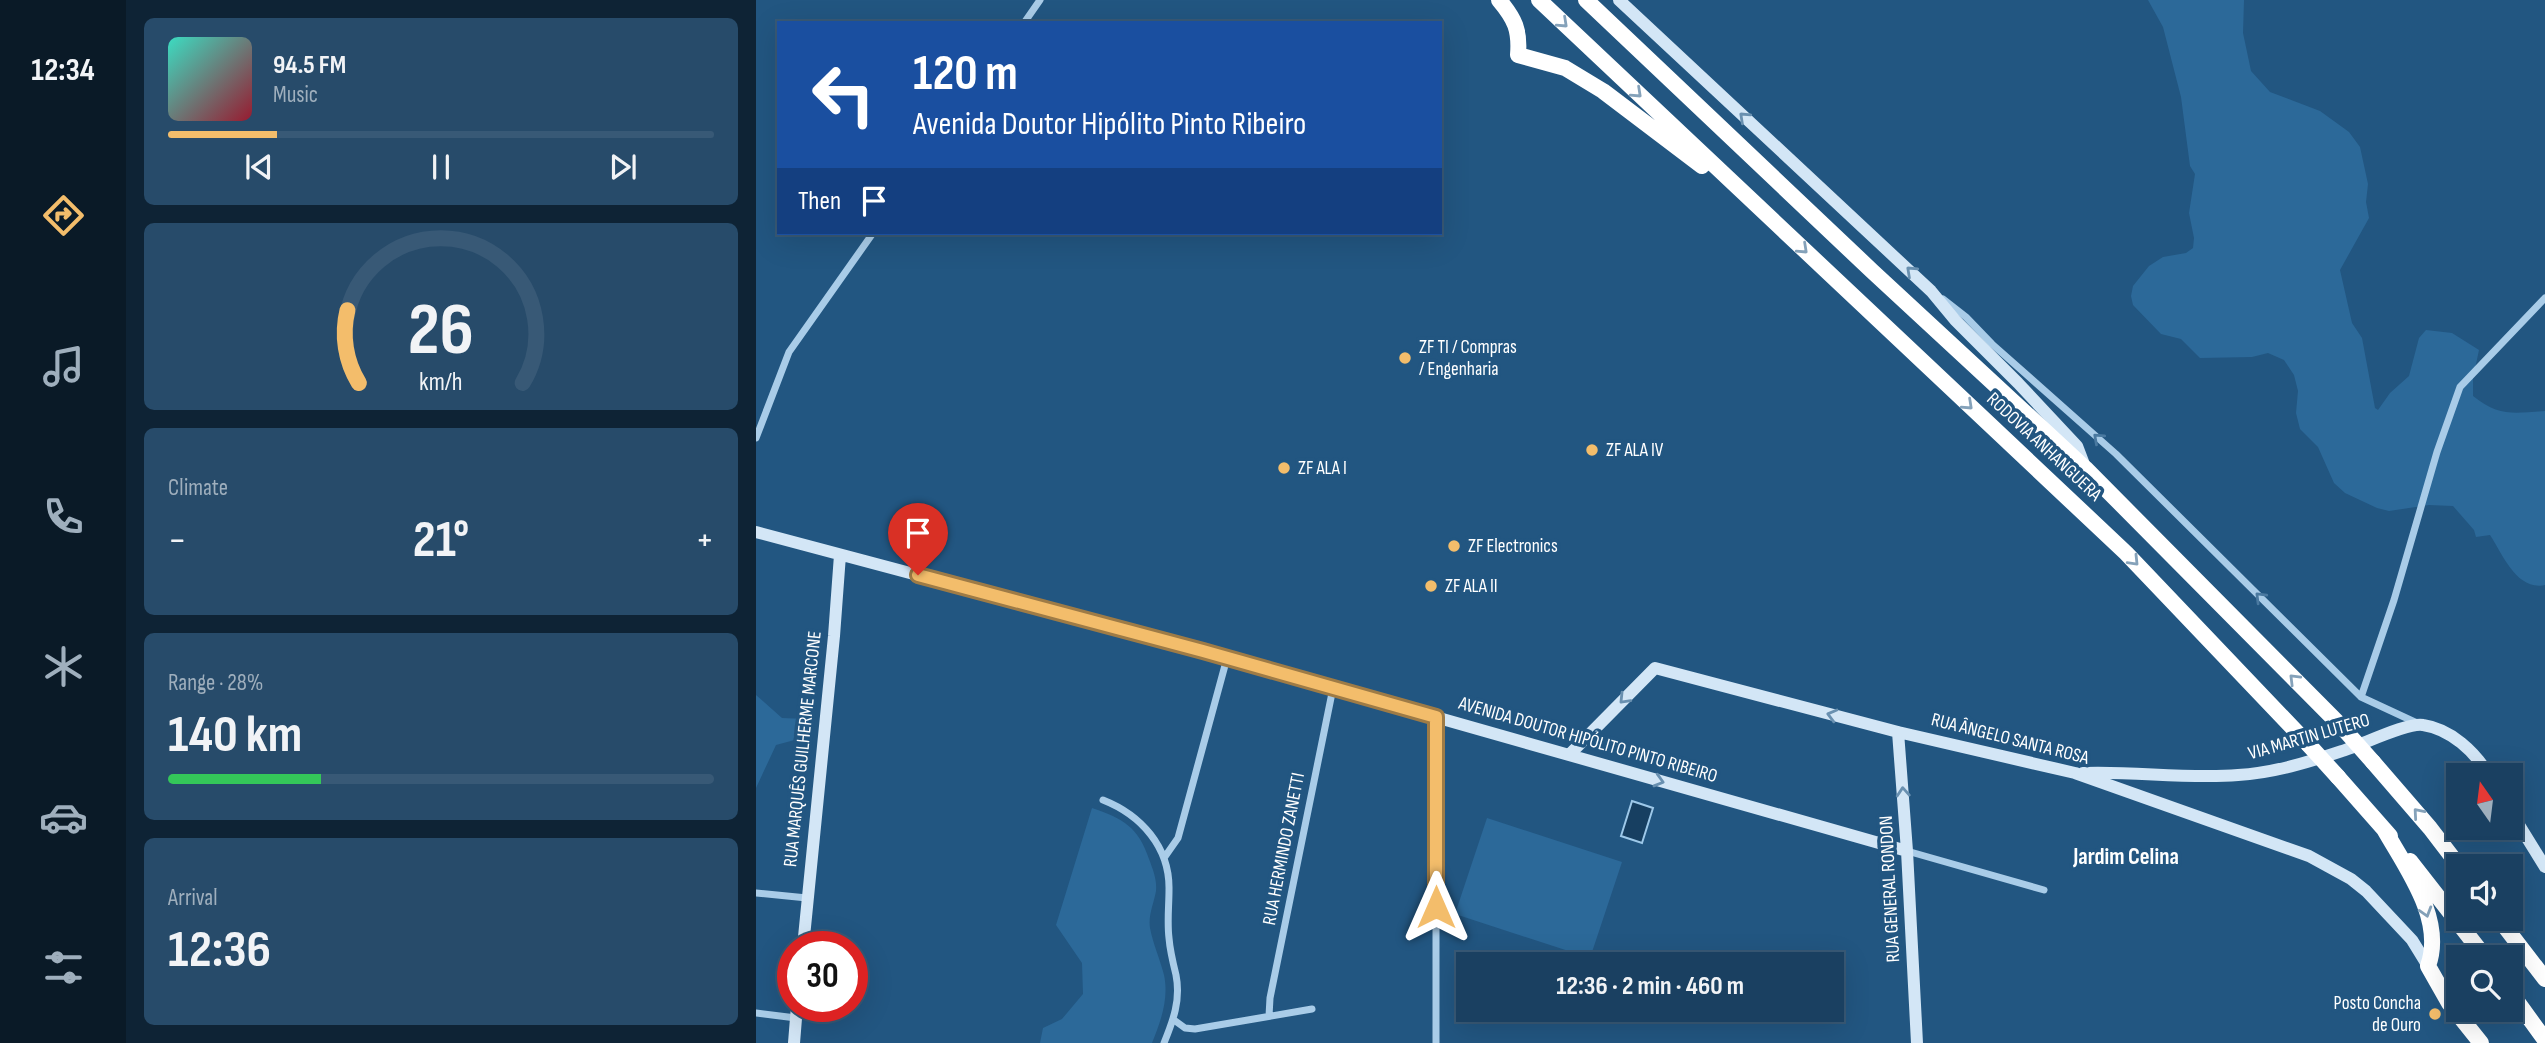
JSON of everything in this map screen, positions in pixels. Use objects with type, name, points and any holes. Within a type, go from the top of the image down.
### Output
[{"type":"highway","points":[[1499,0],[1517,27],[1518,55],[1565,68],[1603,92],[1763,211]]},
{"type":"highway","name":"RODOVIA ANHANGUERA","points":[[1539,0],[2126,554],[2338,777],[2384,829],[2476,945]]},
{"type":"highway","name":"RODOVIA ANHANGUERA","points":[[1586,0],[2085,468],[2342,727],[2450,854]]},
{"type":"highway","points":[[2384,829],[2420,893],[2434,944],[2428,966],[2449,1003],[2481,1043]]},
{"type":"highway","points":[[2509,931],[2545,979]]},
{"type":"highway","points":[[2523,1010],[2545,1040]]},
{"type":"main road","points":[[1619,0],[1931,291],[1955,320],[2077,446],[2085,468]]},
{"type":"main road","name":"AVENIDA DOUTOR HIPÓLITO PINTO RIBEIRO","points":[[756,532],[1227,657],[1908,851]]},
{"type":"main road","name":"RUA MARQUÊS GUILHERME MARCONE","points":[[804,931],[835,636],[840,555]]},
{"type":"main road","name":"RUA ÂNGELO SANTA ROSA","points":[[1569,755],[1655,668],[1898,732],[2075,773],[2297,852],[2336,870],[2366,891],[2412,940],[2428,966]]},
{"type":"main road","points":[[2421,724],[2444,732],[2466,746],[2479,763]]},
{"type":"main road","name":"VIA MARTIN LUTERO","points":[[2075,773],[2214,776],[2263,773],[2343,751],[2421,724]]},
{"type":"main road","name":"RUA GENERAL RONDON","points":[[1898,732],[1908,851],[1917,1043]]},
{"type":"main road","points":[[2524,833],[2545,867]]},
{"type":"main road","points":[[794,1043],[796,1022]]},
{"type":"street","points":[[1025,21],[1040,0]]},
{"type":"street","points":[[756,438],[789,352],[872,235]]},
{"type":"street","points":[[1931,291],[1966,317],[1992,344],[2116,454],[2361,697],[2421,724]]},
{"type":"street","points":[[2361,697],[2394,600],[2437,452],[2460,387],[2545,298]]},
{"type":"street","points":[[1164,858],[1178,838],[1227,657]]},
{"type":"street","name":"RUA HERMINDO ZANETTI","points":[[1269,1016],[1333,688]]},
{"type":"street","points":[[1436,717],[1436,1043]]},
{"type":"street","points":[[1103,800],[1123,808],[1140,821],[1154,838],[1164,858],[1169,880],[1169,940],[1178,984],[1174,1020],[1164,1043]]},
{"type":"street","name":"AVENIDA DOUTOR HIPÓLITO PINTO RIBEIRO","points":[[1908,851],[2044,890]]},
{"type":"street","points":[[756,892],[807,898]]},
{"type":"street","points":[[1174,1020],[1185,1028],[1195,1029],[1312,1009]]},
{"type":"street","points":[[756,1013],[777,1012]]},
{"type":"shaded area","points":[[2148,0],[2244,0],[2243,33],[2251,71],[2270,92],[2320,111],[2349,132],[2360,147],[2368,184],[2366,202],[2369,218],[2340,270],[2352,323],[2362,338],[2375,408],[2378,410],[2390,393],[2409,376],[2419,338],[2426,330],[2452,333],[2479,350],[2473,378],[2473,396],[2482,403],[2499,411],[2545,411],[2545,585],[2526,583],[2519,577],[2490,535],[2476,537],[2474,530],[2453,506],[2429,505],[2389,511],[2345,493],[2334,483],[2318,447],[2300,429],[2296,413],[2298,391],[2294,375],[2284,360],[2268,353],[2252,357],[2200,358],[2181,339],[2161,334],[2133,305],[2133,286],[2149,266],[2163,257],[2186,253],[2193,248],[2194,238],[2189,213],[2195,174],[2190,166],[2181,97],[2163,27]]},
{"type":"shaded area","points":[[756,695],[782,718],[805,719],[802,738],[776,745],[756,788]]},
{"type":"shaded area","points":[[1632,801],[1653,808],[1642,843],[1621,836]]},
{"type":"shaded area","points":[[1092,808],[1113,816],[1135,832],[1145,848],[1156,882],[1150,928],[1164,975],[1166,992],[1152,1043],[1040,1043],[1043,1028],[1062,1019],[1083,994],[1082,963],[1056,925]]},
{"type":"shaded area","points":[[1487,818],[1622,862],[1592,952],[1572,952],[1455,914]]},
{"type":"place","name":"ZF TI / Compras / Engenharia","points":[[1405,358]]},
{"type":"place","name":"ZF ALA IV","points":[[1592,450]]},
{"type":"place","name":"ZF ALA I","points":[[1284,468]]},
{"type":"place","name":"ZF Electronics","points":[[1454,546]]},
{"type":"place","name":"ZF ALA II","points":[[1431,586]]},
{"type":"place","name":"Posto Concha de Ouro","points":[[2435,1014]]},
{"type":"district","name":"Jardim Celina","points":[[2126,857]]},
{"type":"route","points":[[918,575],[1436,717],[1436,907]]}]
